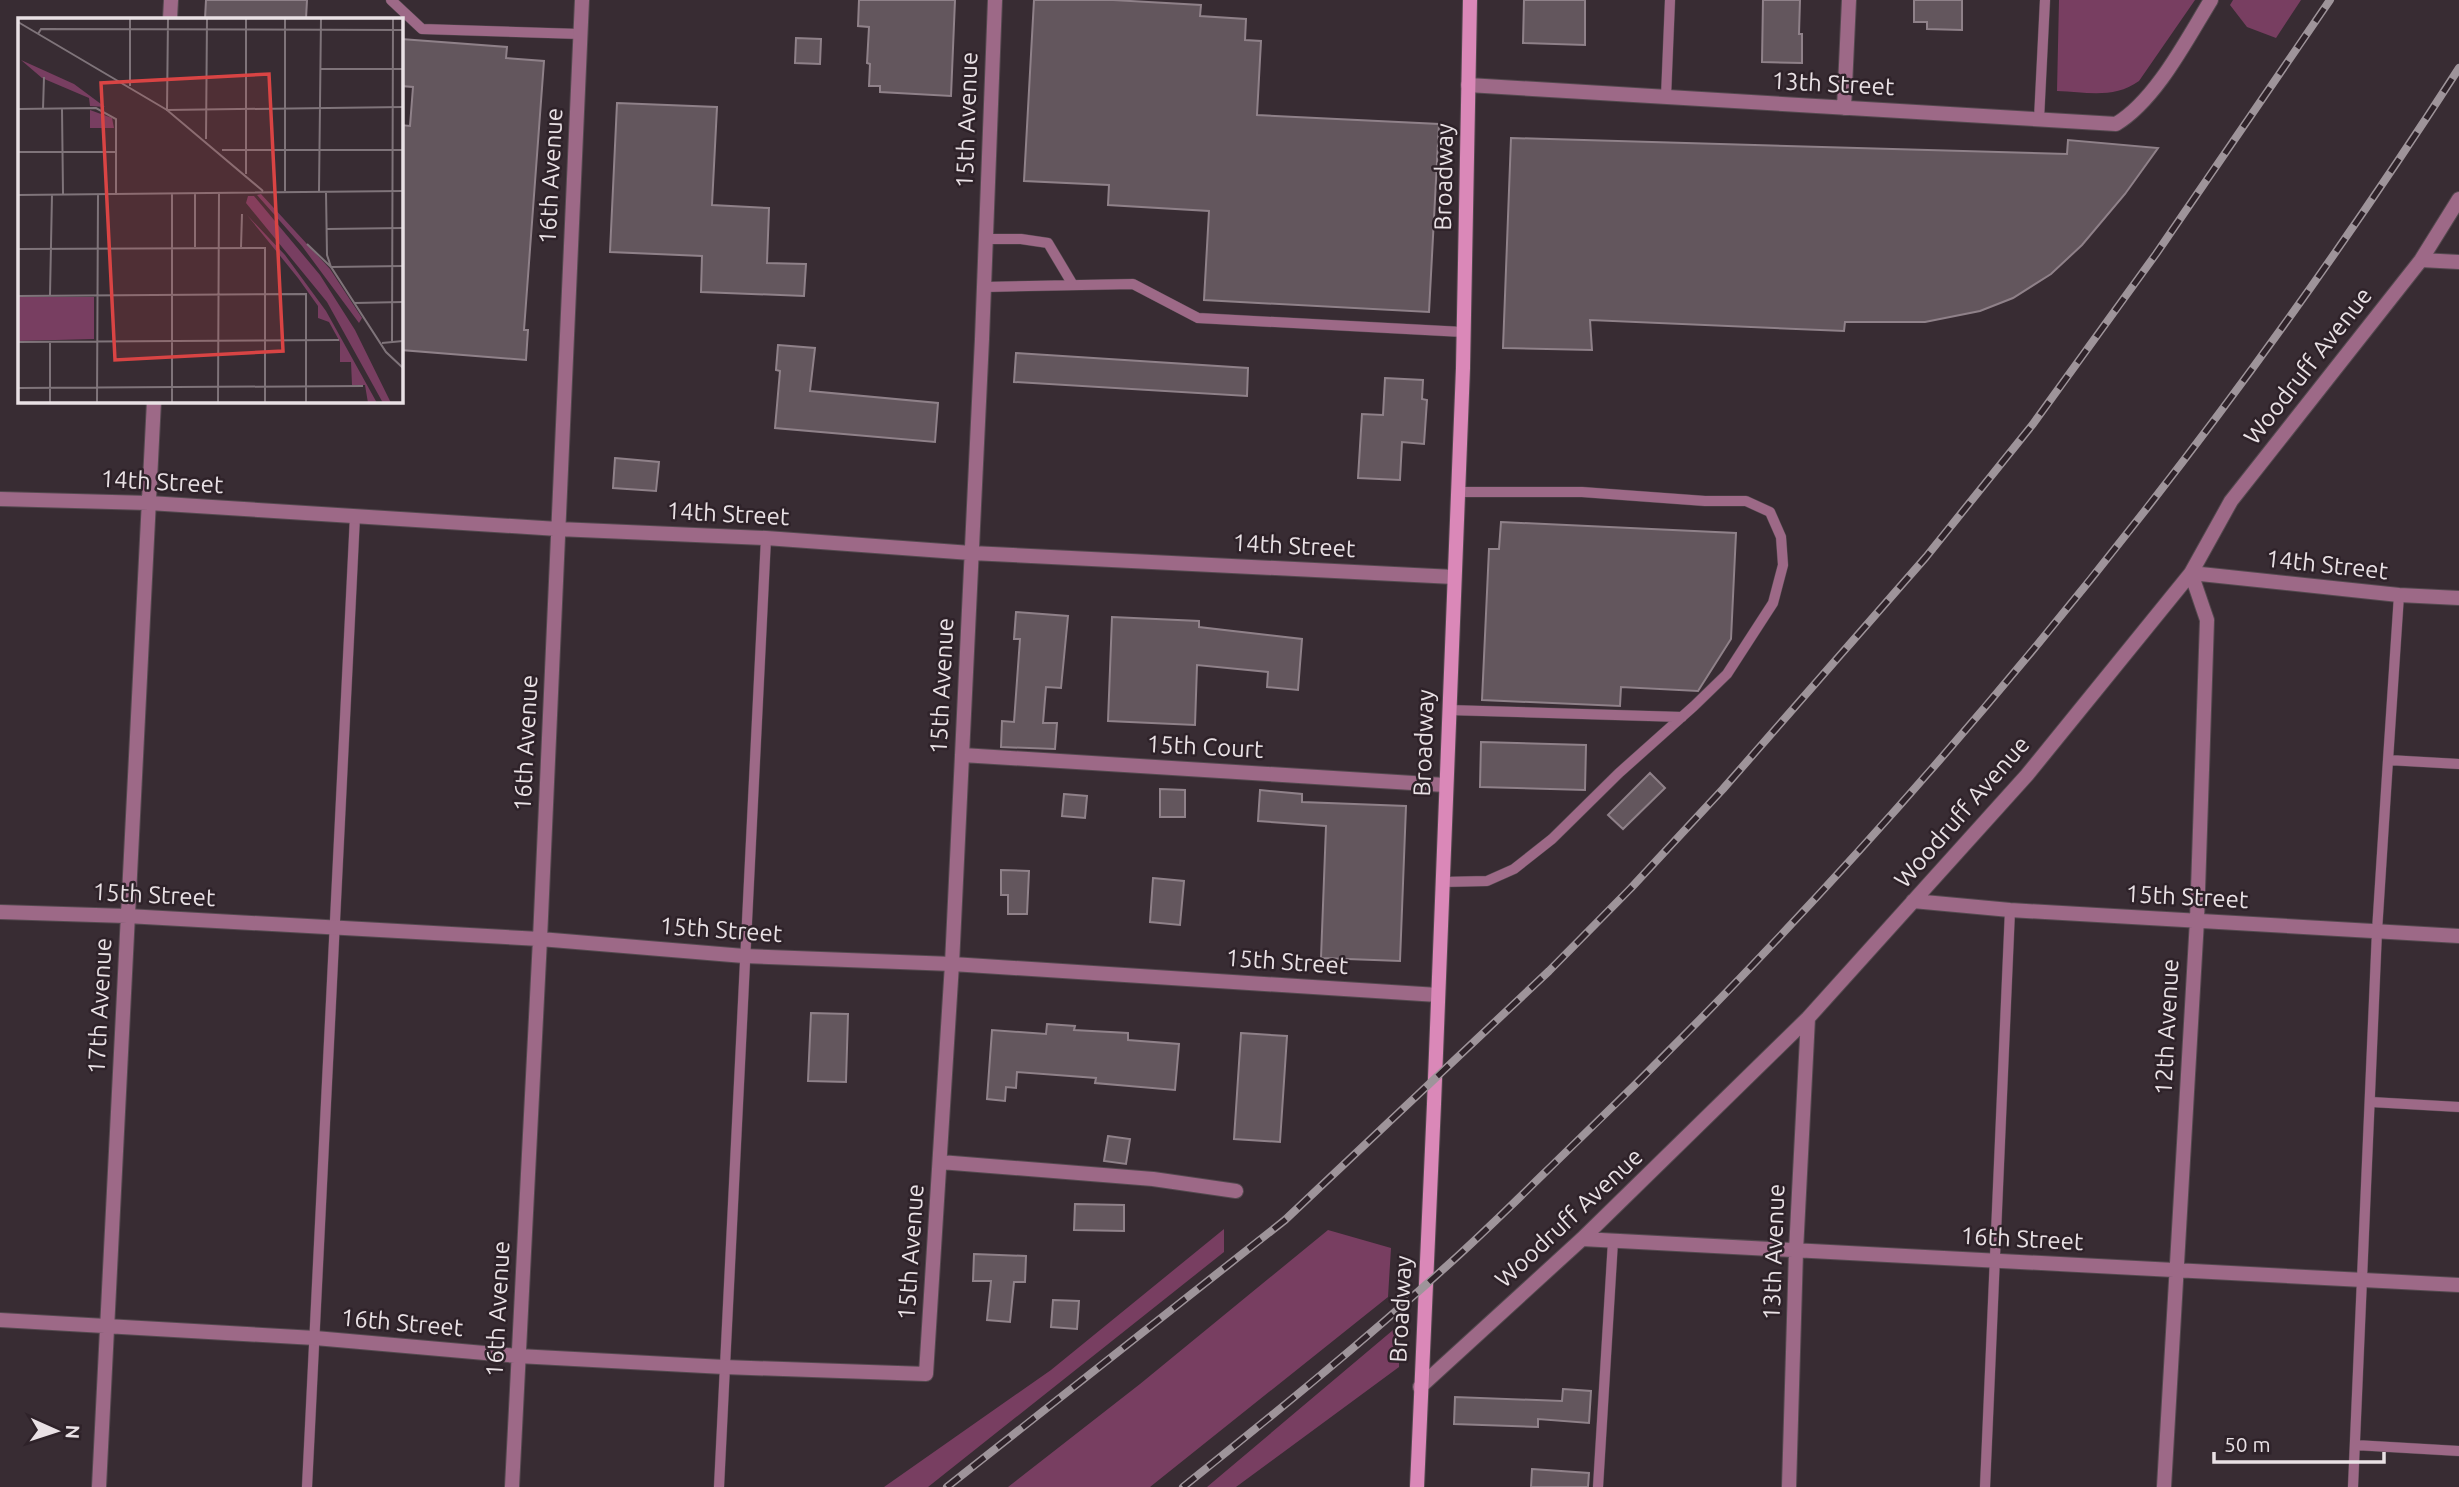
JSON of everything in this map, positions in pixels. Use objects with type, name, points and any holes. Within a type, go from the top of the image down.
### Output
[{"type":"main road","name":"Broadway","points":[[1417,1487],[1458,492],[1470,0]]},
{"type":"street","points":[[170,18],[171,0]]},
{"type":"street","name":"16th Avenue","points":[[512,1487],[540,939],[582,0]]},
{"type":"street","name":"15th Avenue","points":[[926,1374],[952,964],[995,0]]},
{"type":"street","points":[[1844,108],[1849,0]]},
{"type":"street","name":"13th Street","points":[[1468,85],[2116,124],[2130,115],[2171,66],[2211,0]]},
{"type":"street","name":"Woodruff Avenue","points":[[1420,1387],[1582,1239],[1808,1018],[2027,775],[2191,573],[2231,500],[2421,260],[2459,199]]},
{"type":"street","points":[[2421,260],[2459,262]]},
{"type":"street","name":"17th Avenue","points":[[99,1487],[154,402]]},
{"type":"street","name":"14th Street","points":[[0,499],[149,503],[558,529],[766,538],[971,553],[1454,577]]},
{"type":"street","name":"14th Street","points":[[2191,573],[2399,595],[2459,598]]},
{"type":"street","name":"12th Avenue","points":[[2164,1487],[2197,920],[2207,620],[2191,573]]},
{"type":"street","name":"15th Court","points":[[962,755],[1445,785]]},
{"type":"street","name":"15th Street","points":[[1913,901],[2010,910],[2459,936]]},
{"type":"street","name":"15th Street","points":[[0,912],[128,916],[540,939],[744,956],[952,964],[1438,995]]},
{"type":"street","name":"13th Avenue","points":[[1789,1487],[1796,1251],[1808,1018]]},
{"type":"street","points":[[940,1162],[1153,1179],[1236,1191]]},
{"type":"street","name":"16th Street","points":[[1582,1239],[2459,1285]]},
{"type":"street","name":"16th Street","points":[[0,1320],[315,1338],[518,1356],[926,1374]]},
{"type":"lane","points":[[391,0],[422,29],[580,34]]},
{"type":"lane","points":[[1666,97],[1670,0]]},
{"type":"lane","points":[[2039,119],[2045,0]]},
{"type":"lane","points":[[986,239],[1021,239],[1048,243],[1073,285]]},
{"type":"lane","points":[[984,287],[1133,284],[1198,318],[1463,332]]},
{"type":"lane","points":[[1442,882],[1487,881],[1514,869],[1552,839],[1727,674],[1773,603],[1783,565],[1780,537],[1770,512],[1746,501],[1705,501],[1582,492],[1458,492]]},
{"type":"lane","points":[[307,1487],[355,516]]},
{"type":"lane","points":[[719,1487],[766,538]]},
{"type":"lane","points":[[2353,1487],[2377,931],[2399,595]]},
{"type":"lane","points":[[1448,710],[1682,717]]},
{"type":"lane","points":[[2388,760],[2459,764]]},
{"type":"lane","points":[[1985,1487],[2010,910]]},
{"type":"lane","points":[[2371,1102],[2459,1107]]},
{"type":"lane","points":[[1598,1487],[1613,1241]]},
{"type":"lane","points":[[2355,1445],[2459,1451]]},
{"type":"shaded area","points":[[2059,0],[2195,0],[2139,81],[2130,87],[2100,93],[2057,91]]},
{"type":"shaded area","points":[[2233,0],[2301,0],[2276,38],[2247,27],[2230,5]]},
{"type":"shaded area","points":[[1224,1229],[1224,1252],[928,1487],[884,1487],[1051,1370]]},
{"type":"shaded area","points":[[1328,1230],[1391,1248],[1388,1297],[1150,1487],[1008,1487],[1140,1384]]},
{"type":"shaded area","points":[[1399,1325],[1399,1367],[1236,1487],[1207,1487]]},
{"type":"building","points":[[206,0],[307,0],[306,18],[205,18]]},
{"type":"building","points":[[859,0],[955,0],[951,96],[880,92],[880,86],[869,86],[869,27],[858,26]]},
{"type":"building","points":[[1034,0],[1113,0],[1201,5],[1200,16],[1246,19],[1245,40],[1261,41],[1257,115],[1439,124],[1429,312],[1204,300],[1209,211],[1108,205],[1109,185],[1024,181]]},
{"type":"building","points":[[1524,0],[1585,0],[1585,45],[1523,43]]},
{"type":"building","points":[[1763,0],[1800,0],[1802,63],[1762,62]]},
{"type":"building","points":[[1914,0],[1962,0],[1962,30],[1927,29],[1927,22],[1914,22]]},
{"type":"building","points":[[796,38],[821,39],[820,64],[795,63]]},
{"type":"building","points":[[402,39],[507,47],[506,58],[544,61],[524,330],[528,330],[526,360],[402,350],[402,125],[410,126],[413,87],[402,86]]},
{"type":"building","points":[[617,103],[717,107],[712,205],[769,208],[767,263],[806,264],[804,296],[701,292],[702,256],[610,252]]},
{"type":"building","points":[[1511,138],[2067,154],[2068,140],[2158,148],[2125,194],[2082,245],[2051,274],[2013,298],[1980,311],[1925,322],[1845,322],[1844,331],[1590,320],[1592,350],[1503,348]]},
{"type":"building","points":[[778,345],[815,348],[810,391],[938,403],[935,442],[775,428],[780,371],[776,370]]},
{"type":"building","points":[[1016,353],[1248,368],[1247,396],[1014,382]]},
{"type":"building","points":[[1385,378],[1423,380],[1422,399],[1427,400],[1424,444],[1402,442],[1400,480],[1358,478],[1362,414],[1383,415]]},
{"type":"building","points":[[615,458],[659,462],[656,491],[613,488]]},
{"type":"building","points":[[1501,522],[1736,533],[1731,639],[1698,691],[1621,687],[1620,706],[1482,700],[1489,549],[1499,549]]},
{"type":"building","points":[[1016,612],[1068,616],[1061,688],[1046,687],[1043,723],[1057,723],[1055,749],[1001,747],[1002,721],[1014,722],[1020,639],[1014,639]]},
{"type":"building","points":[[1112,617],[1199,621],[1199,627],[1302,639],[1298,690],[1267,687],[1268,672],[1197,665],[1195,725],[1108,721]]},
{"type":"building","points":[[1481,742],[1586,745],[1585,790],[1480,787]]},
{"type":"building","points":[[1650,773],[1665,788],[1623,829],[1608,815]]},
{"type":"building","points":[[1160,789],[1185,790],[1185,817],[1160,817]]},
{"type":"building","points":[[1260,790],[1302,794],[1302,802],[1406,806],[1400,961],[1321,958],[1326,826],[1258,821]]},
{"type":"building","points":[[1064,794],[1087,796],[1085,818],[1062,816]]},
{"type":"building","points":[[1001,870],[1029,871],[1027,914],[1008,914],[1008,895],[1001,895]]},
{"type":"building","points":[[1153,878],[1184,881],[1180,925],[1150,922]]},
{"type":"building","points":[[811,1013],[848,1014],[846,1082],[808,1081]]},
{"type":"building","points":[[1047,1024],[1075,1026],[1074,1030],[1128,1033],[1128,1040],[1179,1044],[1175,1090],[1095,1083],[1096,1078],[1017,1072],[1016,1088],[1006,1087],[1005,1101],[987,1099],[992,1030],[1046,1034]]},
{"type":"building","points":[[1241,1033],[1287,1036],[1280,1142],[1234,1139]]},
{"type":"building","points":[[1108,1136],[1130,1139],[1126,1164],[1104,1161]]},
{"type":"building","points":[[1075,1204],[1124,1205],[1124,1231],[1074,1230]]},
{"type":"building","points":[[974,1254],[1026,1256],[1025,1282],[1014,1282],[1010,1322],[987,1320],[991,1281],[973,1281]]},
{"type":"building","points":[[1053,1300],[1079,1301],[1077,1329],[1051,1327]]},
{"type":"building","points":[[1563,1389],[1591,1391],[1589,1423],[1538,1419],[1538,1427],[1454,1424],[1455,1397],[1562,1401]]},
{"type":"building","points":[[1532,1469],[1589,1473],[1588,1487],[1531,1487]]},
{"type":"railway","points":[[947,1487],[1285,1220],[1549,971],[1631,888],[1723,789],[1926,557],[2033,424],[2156,254],[2330,0]]},
{"type":"railway","points":[[1183,1487],[1351,1350],[1464,1250],[1692,1027],[1814,900],[1931,769],[2045,635],[2155,498],[2260,358],[2362,214],[2459,68]]}]
